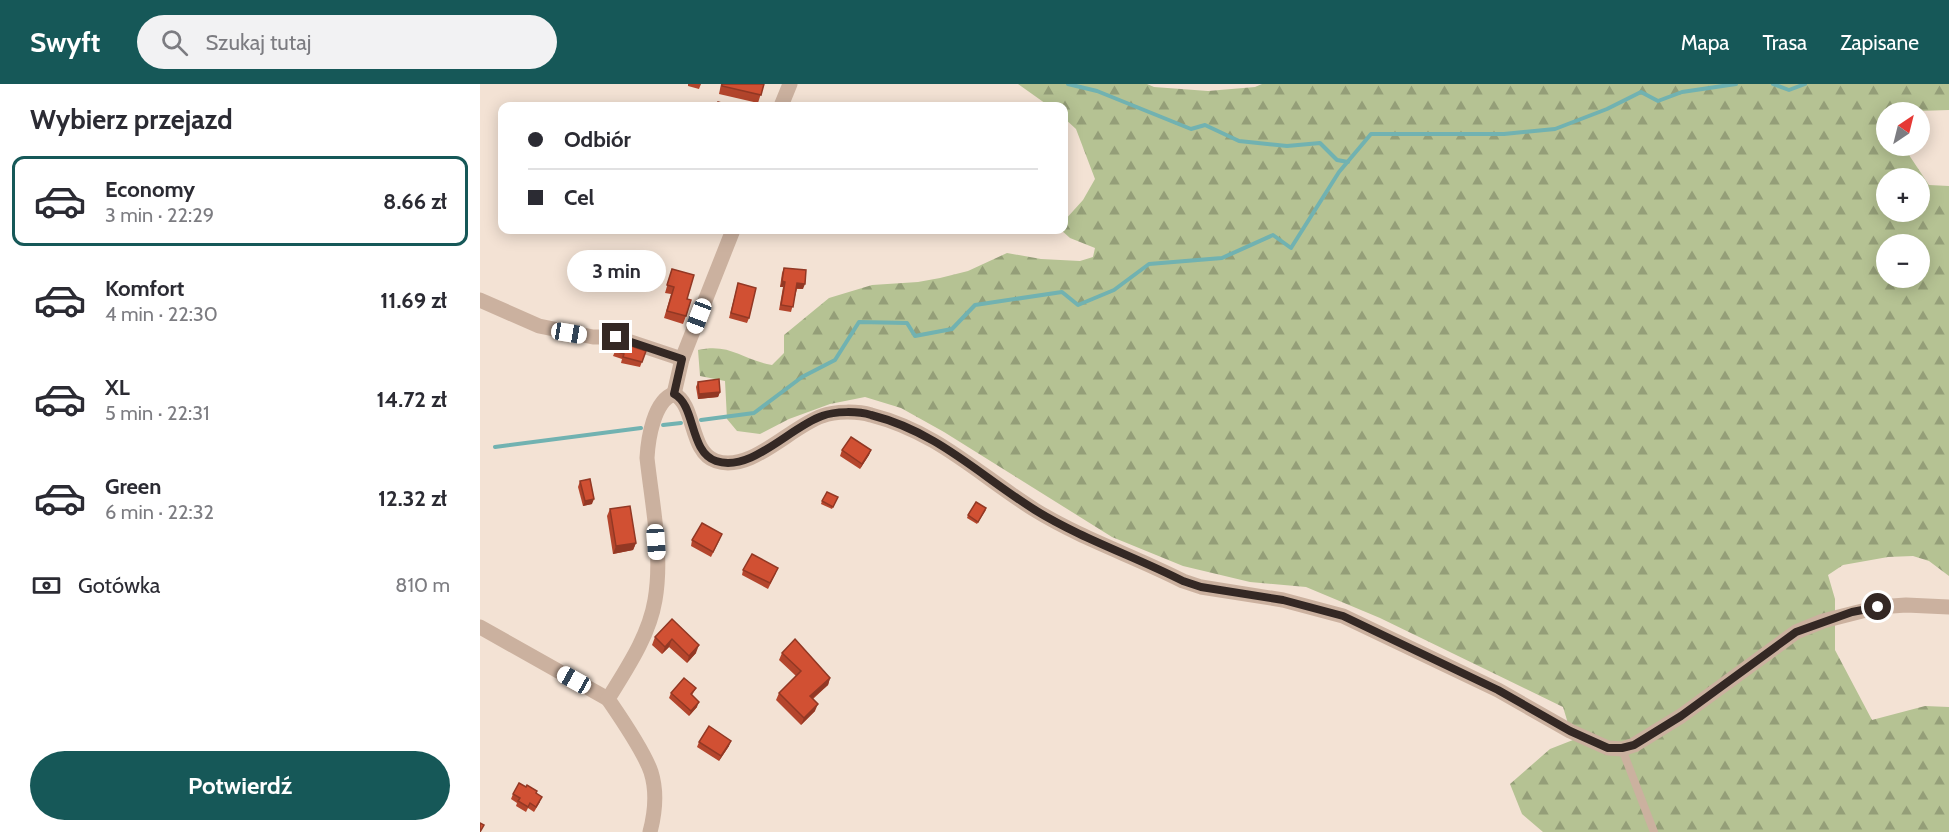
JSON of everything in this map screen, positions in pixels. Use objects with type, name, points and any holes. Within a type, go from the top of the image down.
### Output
[{"type":"street","points":[[783,102],[790,84]]},
{"type":"street","points":[[674,394],[682,359],[731,234]]},
{"type":"street","points":[[480,300],[540,326],[593,337],[616,337],[682,359]]},
{"type":"street","points":[[608,699],[639,645],[655,601],[657,561],[647,458],[648,442],[660,406],[666,397],[674,394]]},
{"type":"street","points":[[674,394],[682,400],[703,452],[715,461],[731,463],[750,458],[794,429],[823,415],[870,414],[926,435],[965,459],[1034,509],[1072,531],[1201,587],[1283,600],[1343,616],[1498,690],[1570,731],[1608,748],[1634,745],[1681,716],[1796,632],[1852,612],[1878,607],[1906,605],[1949,607]]},
{"type":"street","points":[[480,627],[608,699],[651,771],[654,817],[650,832]]},
{"type":"lane","points":[[1622,748],[1654,832]]},
{"type":"green space","points":[[1018,84],[1147,84],[1154,87],[1208,91],[1255,87],[1262,84],[1949,84],[1949,110],[1930,111],[1930,102],[1876,102],[1876,156],[1910,156],[1918,168],[1876,168],[1876,222],[1930,222],[1930,185],[1949,186],[1949,576],[1929,561],[1913,556],[1888,557],[1843,565],[1828,575],[1835,599],[1835,650],[1872,720],[1925,706],[1949,707],[1949,832],[1543,832],[1522,814],[1510,784],[1550,749],[1573,740],[1563,707],[1380,618],[1306,587],[1250,582],[1183,566],[1112,537],[944,432],[901,408],[865,397],[830,404],[789,419],[760,434],[737,431],[727,419],[725,381],[700,376],[698,350],[709,348],[728,350],[772,365],[784,353],[784,335],[829,298],[872,285],[918,282],[968,271],[1007,253],[1041,259],[1080,261],[1093,257],[1095,248],[1066,234],[1068,234],[1068,217],[1083,200],[1095,179],[1076,129],[1068,122],[1068,102],[1043,102]]},
{"type":"building","points":[[722,84],[764,84],[761,95],[722,86]]},
{"type":"building","points":[[634,263],[649,266],[646,275],[632,272]]},
{"type":"building","points":[[784,268],[806,270],[805,284],[797,283],[793,307],[781,305],[785,282],[782,281]]},
{"type":"building","points":[[672,269],[694,275],[687,299],[691,300],[686,316],[667,311],[674,287],[667,285]]},
{"type":"building","points":[[738,283],[756,288],[749,318],[731,313]]},
{"type":"building","points":[[619,342],[646,351],[642,362],[623,357],[624,354],[615,351]]},
{"type":"building","points":[[719,379],[720,392],[699,394],[698,382]]},
{"type":"building","points":[[851,437],[871,450],[862,464],[842,450]]},
{"type":"building","points":[[590,479],[594,499],[585,501],[580,481]]},
{"type":"building","points":[[827,492],[838,497],[833,507],[822,501]]},
{"type":"building","points":[[976,502],[986,508],[978,522],[968,515]]},
{"type":"building","points":[[630,506],[636,543],[616,546],[610,509]]},
{"type":"building","points":[[702,523],[722,534],[713,552],[692,540]]},
{"type":"building","points":[[752,554],[778,568],[770,583],[743,570]]},
{"type":"building","points":[[672,619],[699,645],[689,656],[672,639],[665,647],[655,637]]},
{"type":"building","points":[[795,639],[830,678],[810,696],[818,704],[804,718],[779,693],[801,671],[782,653]]},
{"type":"building","points":[[684,678],[696,688],[691,694],[699,702],[691,711],[671,693]]},
{"type":"building","points":[[709,726],[731,741],[721,756],[699,742]]},
{"type":"building","points":[[519,783],[537,791],[536,793],[542,797],[536,807],[530,803],[528,807],[518,801],[520,798],[513,794]]},
{"type":"waterway","points":[[1068,84],[1097,91],[1191,129],[1205,125],[1239,141],[1287,146],[1320,143],[1337,160],[1348,162]]},
{"type":"waterway","points":[[701,420],[754,413],[802,377],[835,360],[859,322],[907,323],[915,336],[952,329],[975,305],[1062,292],[1078,305],[1114,290],[1149,264],[1222,258],[1273,235],[1291,248],[1339,172],[1371,134],[1504,134],[1555,129],[1607,109],[1641,92],[1658,101],[1682,92],[1736,84]]},
{"type":"waterway","points":[[1773,84],[1789,90],[1805,84]]},
{"type":"waterway","points":[[663,425],[681,423]]},
{"type":"waterway","points":[[495,447],[641,428]]},
{"type":"route","points":[[616,337],[682,359],[674,394],[682,400],[703,452],[715,461],[731,463],[750,458],[794,429],[823,415],[870,414],[926,435],[965,459],[1034,509],[1072,531],[1201,587],[1283,600],[1343,616],[1498,690],[1570,731],[1608,748],[1634,745],[1665,726],[1796,632],[1852,612],[1878,607]]}]
